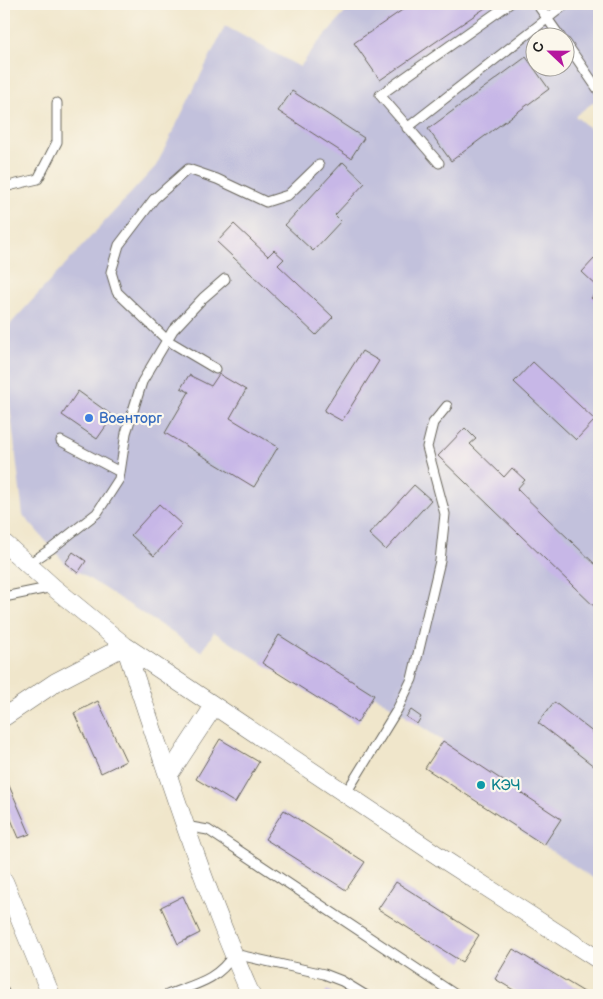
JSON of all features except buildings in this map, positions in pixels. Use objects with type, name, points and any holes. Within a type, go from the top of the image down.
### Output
[{"type":"street","points":[[4,543],[53,587],[126,646],[443,859],[599,960]]},
{"type":"street","points":[[4,716],[56,682],[126,646]]},
{"type":"street","points":[[126,646],[185,826],[251,995]]},
{"type":"street","points":[[168,776],[214,706]]},
{"type":"street","points":[[4,881],[51,995]]},
{"type":"lane","points":[[439,163],[380,95],[508,4]]},
{"type":"lane","points":[[537,4],[554,28]]},
{"type":"lane","points":[[407,128],[566,4]]},
{"type":"lane","points":[[576,58],[599,91]]},
{"type":"lane","points":[[4,187],[38,179],[57,142],[57,103]]},
{"type":"lane","points":[[216,369],[167,340],[117,292],[111,272],[119,245],[154,199],[188,169],[217,179],[266,202],[288,195],[319,165]]},
{"type":"lane","points":[[27,565],[52,549],[97,513],[119,479],[126,434],[142,382],[179,323],[225,279]]},
{"type":"lane","points":[[346,793],[397,710],[412,680],[438,569],[445,514],[427,447],[432,423],[447,406]]},
{"type":"lane","points":[[61,441],[120,472]]},
{"type":"lane","points":[[4,597],[53,587]]},
{"type":"lane","points":[[185,826],[208,830],[456,995]]},
{"type":"lane","points":[[167,995],[212,978],[226,967],[234,954],[324,974],[342,981],[365,995]]},
{"type":"shaded area","points":[[353,4],[599,4],[599,98],[575,116],[599,136],[599,882],[425,768],[443,741],[374,695],[357,723],[214,632],[202,652],[65,563],[23,515],[4,356],[4,331],[156,166],[225,26],[300,67],[316,45]]},
{"type":"place","name":"Военторг","points":[[89,418]]},
{"type":"place","name":"КЭЧ","points":[[481,785]]}]
